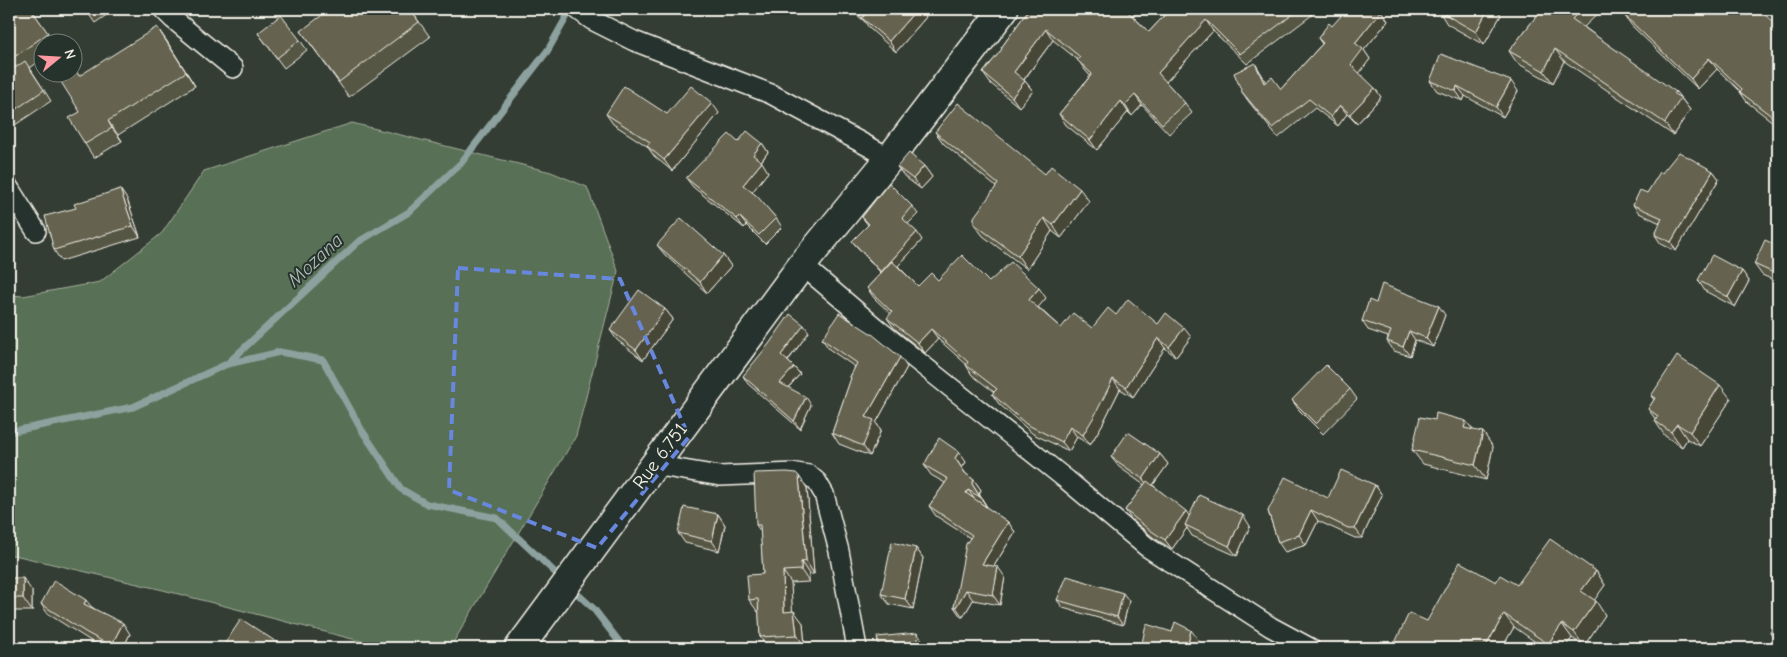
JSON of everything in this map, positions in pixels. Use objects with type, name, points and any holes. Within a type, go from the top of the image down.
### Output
[{"type":"main road","name":"Rue 6.751","points":[[519,648],[802,265],[890,158],[1004,9]]},
{"type":"street","points":[[163,9],[233,68]]},
{"type":"street","points":[[577,9],[592,20],[634,41],[771,94],[890,158]]},
{"type":"street","points":[[9,188],[36,231]]},
{"type":"street","points":[[802,265],[876,328],[1067,480],[1146,547],[1271,627],[1310,648]]},
{"type":"street","points":[[653,465],[720,476],[796,472],[809,475],[817,482],[824,494],[839,550],[857,648]]},
{"type":"highlighted area","points":[[458,268],[620,279],[689,437],[597,548],[449,490]]},
{"type":"green space","points":[[352,123],[551,172],[587,187],[618,271],[576,436],[450,648],[387,648],[163,590],[14,555],[9,556],[9,295],[23,296],[100,282],[162,233],[204,171]]},
{"type":"building","points":[[9,9],[31,9],[47,32],[32,32],[32,44],[10,60]]},
{"type":"building","points":[[330,9],[410,9],[419,22],[339,82],[301,31]]},
{"type":"building","points":[[870,9],[917,9],[889,41],[862,18]]},
{"type":"building","points":[[1029,9],[1125,9],[1149,32],[1170,9],[1300,9],[1240,54],[1206,20],[1158,73],[1185,103],[1162,124],[1135,95],[1125,105],[1121,101],[1090,140],[1059,114],[1092,74],[1077,60],[1080,57],[1046,29],[1014,72],[1025,81],[1012,97],[983,73]]},
{"type":"building","points":[[1347,9],[1378,9],[1381,11],[1355,43],[1363,49],[1351,65],[1375,88],[1350,114],[1340,105],[1331,117],[1309,99],[1272,128],[1242,92],[1234,73],[1255,63],[1264,83],[1272,77],[1281,89],[1323,43],[1318,38],[1329,23],[1332,26]]},
{"type":"building","points":[[1440,9],[1488,9],[1476,32],[1439,11]]},
{"type":"building","points":[[1542,9],[1582,9],[1572,19],[1676,92],[1674,94],[1681,98],[1665,123],[1555,49],[1544,71],[1509,51]]},
{"type":"building","points":[[1632,9],[1759,9],[1778,27],[1778,121],[1740,92],[1742,89],[1709,58],[1691,79],[1625,16]]},
{"type":"building","points":[[281,15],[300,40],[277,58],[258,33]]},
{"type":"building","points":[[157,27],[186,72],[108,121],[112,128],[85,144],[69,118],[80,112],[61,82],[82,82],[82,74]]},
{"type":"building","points":[[1441,54],[1511,81],[1496,107],[1457,86],[1456,91],[1430,81]]},
{"type":"building","points":[[25,61],[32,72],[32,82],[39,82],[44,90],[9,114],[9,72]]},
{"type":"building","points":[[624,86],[667,114],[691,86],[712,103],[664,160],[647,146],[650,142],[606,114]]},
{"type":"building","points":[[958,103],[1045,174],[1051,166],[1080,189],[1053,225],[1044,218],[1018,256],[974,224],[974,217],[998,184],[935,132]]},
{"type":"building","points":[[747,131],[762,143],[753,155],[762,162],[743,185],[757,196],[776,218],[759,235],[739,216],[737,219],[686,178],[729,134],[738,142]]},
{"type":"building","points":[[1679,152],[1713,171],[1671,242],[1655,235],[1662,218],[1633,205],[1640,190],[1647,193],[1660,172],[1662,173]]},
{"type":"building","points":[[909,153],[924,166],[913,179],[897,167]]},
{"type":"building","points":[[889,183],[912,206],[902,218],[917,232],[881,272],[852,241],[869,224],[862,217]]},
{"type":"building","points":[[120,189],[133,226],[54,250],[45,216],[76,208],[74,204]]},
{"type":"building","points":[[681,218],[723,255],[700,282],[657,245]]},
{"type":"building","points":[[1765,240],[1778,246],[1778,275],[1754,264]]},
{"type":"building","points":[[962,255],[989,282],[1011,262],[1039,288],[1029,300],[1061,328],[1073,313],[1092,328],[1108,308],[1116,315],[1128,299],[1158,324],[1166,313],[1184,328],[1169,347],[1158,338],[1126,387],[1113,379],[1083,435],[1070,427],[1062,442],[1026,424],[992,394],[997,389],[966,365],[968,362],[931,329],[918,343],[887,318],[892,312],[867,288],[892,261],[918,286],[931,273],[938,280]]},
{"type":"building","points":[[1712,255],[1742,271],[1728,297],[1698,280]]},
{"type":"building","points":[[1382,284],[1439,306],[1426,338],[1409,331],[1403,347],[1387,341],[1391,331],[1362,321],[1369,300],[1376,303]]},
{"type":"building","points":[[639,290],[665,309],[636,350],[610,330]]},
{"type":"building","points":[[839,313],[872,334],[900,357],[866,417],[874,420],[863,446],[832,433],[850,377],[857,363],[822,339]]},
{"type":"building","points":[[790,314],[804,325],[781,355],[794,367],[780,383],[806,397],[794,421],[743,376]]},
{"type":"building","points":[[1677,356],[1720,385],[1690,432],[1677,424],[1671,432],[1655,421],[1658,416],[1648,409],[1655,398],[1651,396]]},
{"type":"building","points":[[1326,365],[1350,389],[1316,424],[1292,400]]},
{"type":"building","points":[[1436,413],[1466,421],[1464,428],[1483,432],[1475,465],[1412,450],[1420,417],[1435,420]]},
{"type":"building","points":[[1128,432],[1160,454],[1143,479],[1111,457]]},
{"type":"building","points":[[939,438],[959,452],[955,458],[965,473],[974,480],[972,484],[980,497],[968,490],[966,493],[1008,522],[982,564],[998,567],[993,595],[966,590],[956,607],[954,607],[966,544],[972,535],[929,506],[948,479],[924,465]]},
{"type":"building","points":[[1341,470],[1375,485],[1355,528],[1348,528],[1311,510],[1299,535],[1278,542],[1268,511],[1285,477],[1328,498]]},
{"type":"building","points":[[754,473],[796,473],[799,476],[806,561],[801,562],[801,570],[783,571],[784,612],[794,611],[797,635],[760,637],[758,599],[749,600],[747,575],[763,574],[760,525],[756,525]]},
{"type":"building","points":[[1147,481],[1186,511],[1165,540],[1125,510]]},
{"type":"building","points":[[1199,495],[1243,515],[1229,546],[1185,525]]},
{"type":"building","points":[[684,507],[718,514],[712,541],[678,533]]},
{"type":"building","points":[[1550,539],[1596,571],[1581,591],[1596,601],[1574,632],[1562,624],[1548,644],[1504,614],[1485,648],[1393,647],[1409,613],[1427,621],[1460,562],[1496,582],[1500,575],[1517,585]]},
{"type":"building","points":[[892,542],[916,548],[905,599],[881,594]]},
{"type":"building","points":[[1067,576],[1123,593],[1117,617],[1057,600]]},
{"type":"building","points":[[9,578],[23,578],[23,598],[9,598]]},
{"type":"building","points":[[54,580],[86,600],[84,604],[123,623],[111,646],[41,604]]},
{"type":"building","points":[[241,619],[278,643],[275,648],[222,648]]},
{"type":"building","points":[[1778,619],[1778,638],[1770,633]]},
{"type":"building","points":[[1175,622],[1191,630],[1187,648],[1141,648],[1146,624],[1172,632]]},
{"type":"building","points":[[917,633],[919,647],[927,646],[927,648],[879,648],[877,637]]},
{"type":"waterway","name":"Mozana","points":[[9,432],[133,407],[227,364],[358,242],[409,212],[461,163],[548,50],[571,9]]},
{"type":"waterway","points":[[228,364],[280,352],[323,360],[361,429],[401,489],[427,504],[497,518],[562,579]]},
{"type":"waterway","points":[[570,587],[593,608],[624,648]]}]
